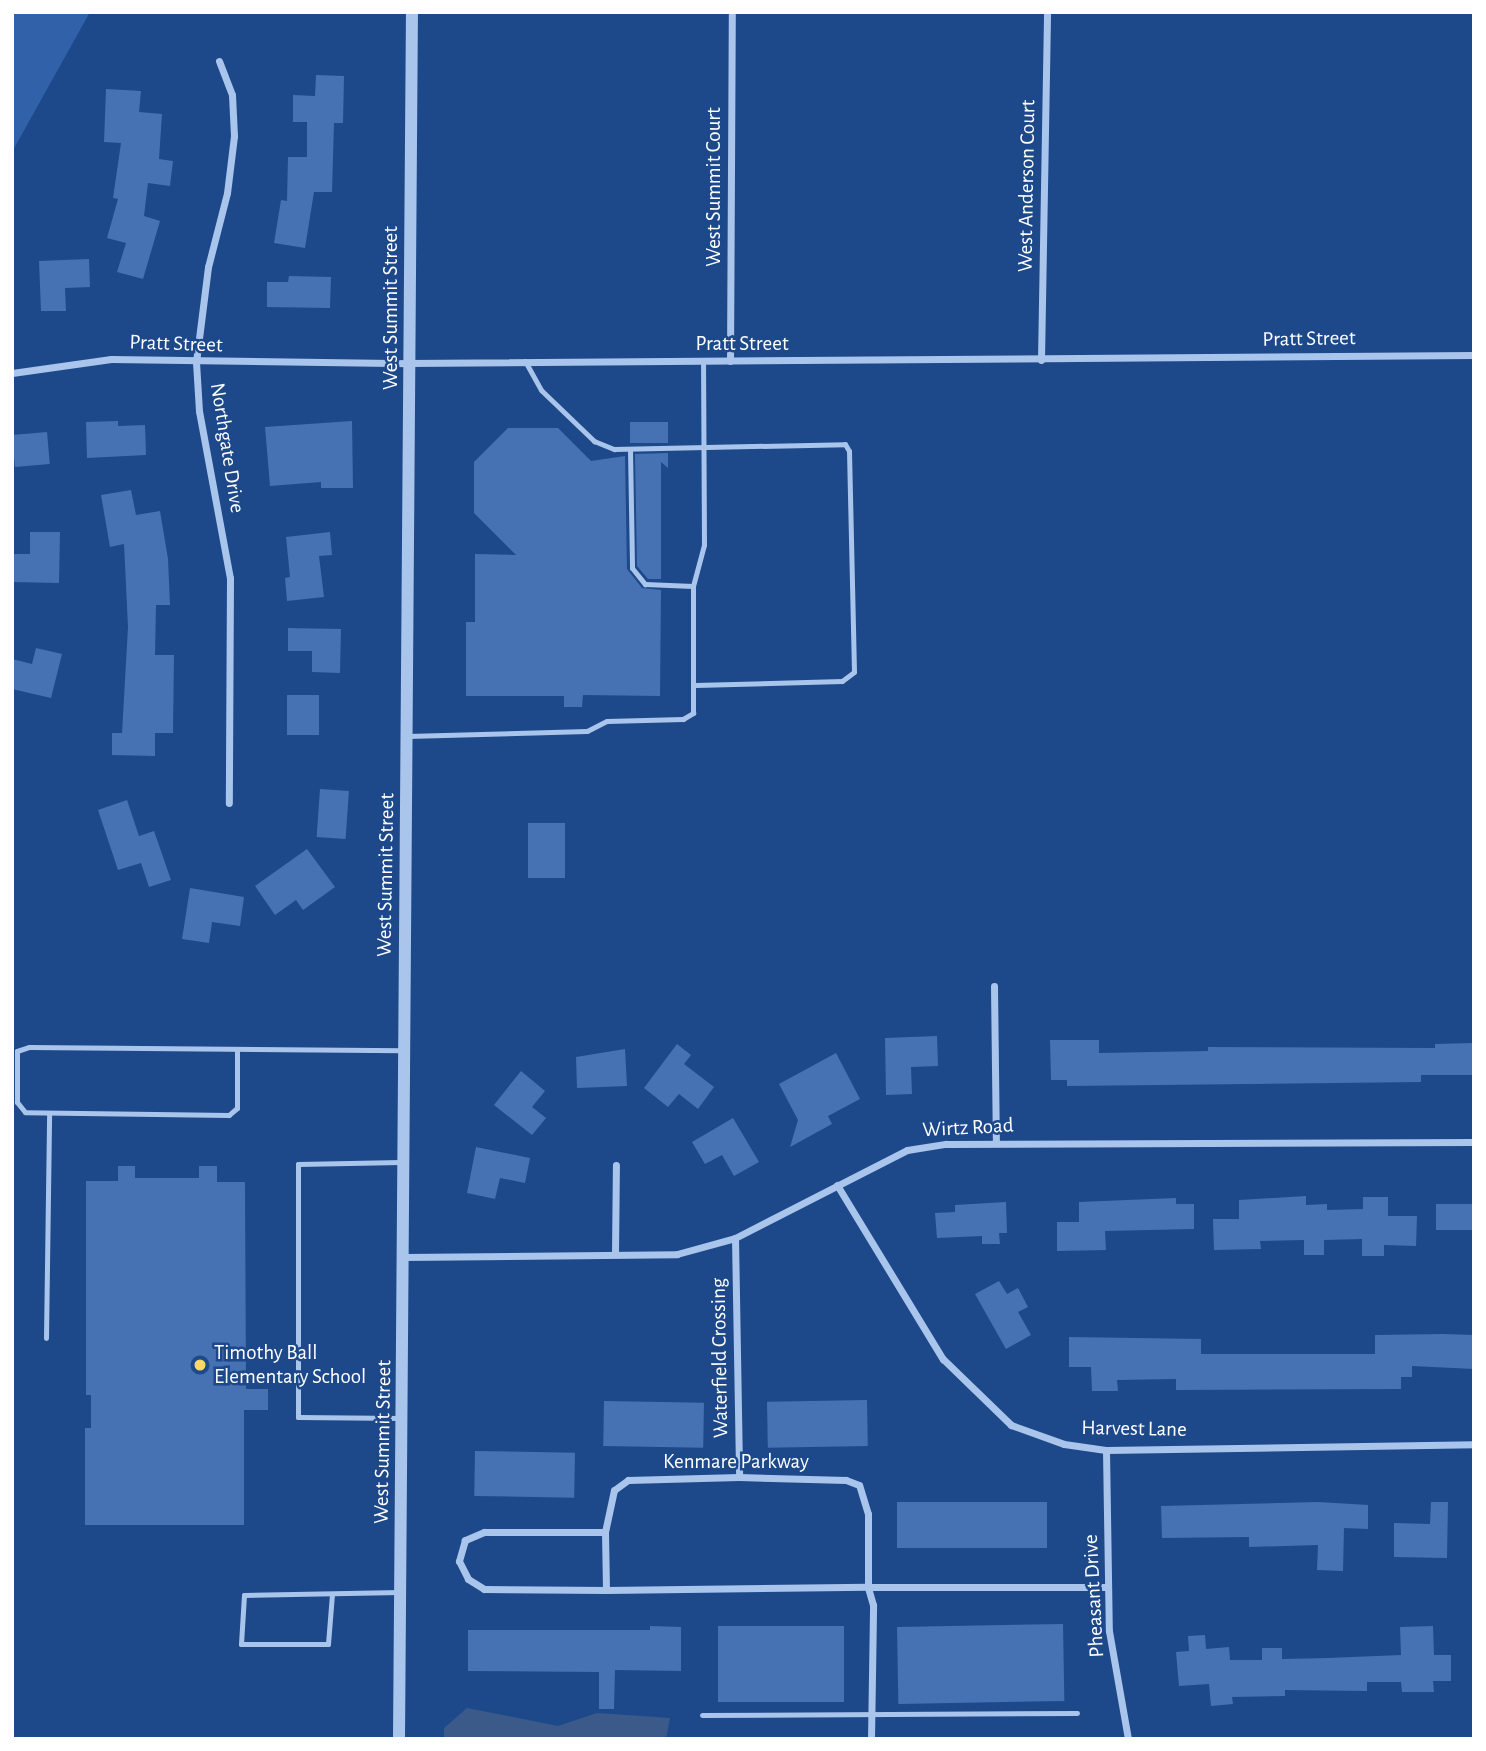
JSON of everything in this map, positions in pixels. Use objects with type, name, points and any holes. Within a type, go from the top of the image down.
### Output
[{"type":"street","name":"West Summit Street","points":[[399,1739],[412,12]]},
{"type":"street","name":"West Summit Court","points":[[730,361],[732,12]]},
{"type":"street","name":"West Anderson Court","points":[[1041,360],[1047,12]]},
{"type":"street","name":"Northgate Drive","points":[[219,61],[232,95],[234,136],[227,193],[208,267],[197,362],[199,411],[230,578],[229,803]]},
{"type":"street","name":"Pratt Street","points":[[12,373],[111,359],[409,363],[1474,355]]},
{"type":"street","points":[[994,986],[996,1143]]},
{"type":"street","name":"Wirtz Road","points":[[404,1257],[677,1254],[736,1238],[907,1150],[996,1143],[1474,1142]]},
{"type":"street","points":[[615,1254],[616,1165]]},
{"type":"street","name":"Harvest Lane","points":[[836,1185],[943,1359],[1011,1426],[1064,1444],[1106,1450],[1474,1444]]},
{"type":"street","name":"Waterfield Crossing","points":[[736,1238],[739,1477]]},
{"type":"street","name":"Pheasant Drive","points":[[1106,1450],[1109,1631],[1128,1739]]},
{"type":"street","name":"Kenmare Parkway","points":[[606,1590],[607,1505],[614,1490],[628,1480],[739,1477],[846,1480],[859,1485],[868,1514],[868,1587]]},
{"type":"street","points":[[605,1532],[484,1532],[465,1540],[459,1561],[468,1579],[484,1589],[1108,1587]]},
{"type":"street","points":[[868,1587],[873,1605],[871,1739]]},
{"type":"lane","points":[[525,361],[541,390],[594,441],[630,450],[845,444],[849,451],[854,672],[842,681],[695,685]]},
{"type":"lane","points":[[407,736],[587,731],[607,722],[683,719],[693,713],[694,586],[704,545],[703,362]]},
{"type":"lane","points":[[630,450],[632,568],[645,584],[694,586]]},
{"type":"lane","points":[[237,1049],[237,1108],[229,1115],[25,1112],[17,1102],[17,1051],[237,1049],[403,1049]]},
{"type":"lane","points":[[46,1338],[49,1112]]},
{"type":"lane","points":[[402,1418],[298,1417],[298,1164],[404,1162]]},
{"type":"lane","points":[[332,1594],[328,1644],[241,1644],[244,1595],[400,1592]]},
{"type":"lane","points":[[702,1715],[1077,1713]]},
{"type":"shaded area","points":[[12,12],[90,12],[12,152]]},
{"type":"shaded area","points":[[467,1708],[558,1726],[597,1713],[670,1718],[666,1739],[444,1739],[444,1728]]},
{"type":"building","points":[[316,75],[344,76],[343,123],[334,123],[332,192],[314,192],[305,248],[274,243],[281,200],[287,201],[288,157],[307,157],[307,122],[293,122],[293,95],[315,96]]},
{"type":"building","points":[[106,89],[141,91],[139,112],[162,114],[159,159],[173,161],[170,186],[148,183],[144,216],[160,221],[143,279],[117,272],[126,243],[107,238],[118,199],[113,198],[121,143],[104,142]]},
{"type":"building","points":[[89,259],[90,287],[65,288],[66,311],[41,311],[39,261]]},
{"type":"building","points":[[289,276],[331,277],[330,308],[267,307],[267,282],[288,282]]},
{"type":"building","points":[[118,421],[118,426],[145,425],[146,455],[87,458],[86,422]]},
{"type":"building","points":[[352,421],[353,488],[321,488],[321,482],[270,486],[265,427]]},
{"type":"building","points":[[630,422],[668,422],[668,443],[630,443]]},
{"type":"building","points":[[508,428],[558,428],[591,461],[625,456],[627,569],[642,588],[661,590],[660,696],[583,695],[582,707],[564,707],[564,696],[466,696],[466,622],[475,622],[475,554],[516,555],[474,513],[474,462]]},
{"type":"building","points":[[47,432],[50,464],[15,467],[12,435]]},
{"type":"building","points":[[668,453],[668,468],[661,462],[661,579],[648,579],[637,566],[635,454]]},
{"type":"building","points":[[131,490],[136,515],[160,511],[168,559],[170,605],[156,605],[155,655],[174,655],[173,733],[155,733],[155,756],[112,755],[112,733],[122,733],[128,627],[124,544],[110,547],[101,495]]},
{"type":"building","points":[[30,532],[60,532],[59,583],[12,582],[12,554],[30,554]]},
{"type":"building","points":[[330,532],[332,555],[319,556],[324,597],[287,601],[285,578],[290,577],[286,537]]},
{"type":"building","points":[[288,628],[341,629],[340,673],[312,672],[312,651],[288,651]]},
{"type":"building","points":[[36,648],[62,654],[51,698],[12,689],[12,659],[32,664]]},
{"type":"building","points":[[287,695],[319,695],[319,735],[287,735]]},
{"type":"building","points":[[320,789],[349,791],[346,839],[317,837]]},
{"type":"building","points":[[127,800],[139,836],[154,831],[171,880],[149,887],[141,863],[118,870],[98,810]]},
{"type":"building","points":[[528,823],[565,823],[565,878],[528,878]]},
{"type":"building","points":[[307,849],[335,887],[303,910],[296,900],[275,915],[255,886]]},
{"type":"building","points":[[190,888],[244,897],[240,926],[212,922],[209,943],[182,939]]},
{"type":"building","points":[[937,1036],[938,1066],[911,1067],[912,1094],[886,1095],[885,1038]]},
{"type":"building","points":[[1050,1040],[1099,1040],[1099,1053],[1208,1051],[1208,1047],[1435,1048],[1435,1044],[1474,1043],[1474,1075],[1421,1075],[1421,1082],[1067,1086],[1067,1080],[1051,1080]]},
{"type":"building","points":[[677,1044],[691,1055],[684,1064],[714,1087],[698,1109],[679,1094],[668,1107],[644,1088]]},
{"type":"building","points":[[625,1049],[627,1086],[577,1088],[576,1057]]},
{"type":"building","points":[[836,1053],[860,1099],[828,1116],[832,1124],[790,1147],[798,1120],[779,1084]]},
{"type":"building","points":[[521,1071],[545,1091],[532,1107],[546,1118],[532,1135],[494,1105]]},
{"type":"building","points":[[733,1118],[759,1162],[734,1176],[722,1155],[705,1164],[692,1142]]},
{"type":"building","points":[[476,1147],[530,1158],[525,1183],[500,1178],[495,1199],[467,1193]]},
{"type":"building","points":[[118,1166],[135,1166],[135,1178],[199,1178],[199,1166],[217,1166],[217,1182],[245,1182],[246,1389],[268,1389],[268,1410],[244,1410],[244,1525],[85,1525],[85,1428],[91,1428],[91,1395],[86,1395],[86,1181],[118,1181]]},
{"type":"building","points":[[1306,1196],[1306,1205],[1327,1204],[1327,1210],[1363,1209],[1363,1197],[1388,1197],[1388,1216],[1417,1216],[1416,1246],[1384,1245],[1384,1256],[1362,1256],[1362,1239],[1324,1240],[1324,1255],[1304,1255],[1304,1240],[1260,1241],[1261,1249],[1214,1250],[1213,1219],[1239,1219],[1239,1200]]},
{"type":"building","points":[[1176,1198],[1176,1204],[1194,1204],[1194,1229],[1105,1231],[1106,1250],[1057,1251],[1057,1222],[1079,1222],[1079,1202]]},
{"type":"building","points":[[1006,1202],[1007,1233],[999,1233],[1000,1244],[982,1244],[982,1236],[937,1238],[935,1213],[955,1212],[955,1205]]},
{"type":"building","points":[[1436,1204],[1474,1204],[1474,1230],[1436,1230]]},
{"type":"building","points":[[999,1281],[1007,1294],[1018,1288],[1028,1307],[1018,1312],[1031,1335],[1006,1349],[975,1294]]},
{"type":"building","points":[[1375,1335],[1474,1335],[1474,1369],[1412,1366],[1412,1377],[1401,1377],[1401,1389],[1176,1390],[1176,1379],[1117,1380],[1118,1391],[1092,1391],[1091,1367],[1069,1367],[1069,1337],[1201,1339],[1201,1354],[1375,1354]]},
{"type":"building","points":[[867,1400],[868,1446],[768,1448],[767,1402]]},
{"type":"building","points":[[604,1401],[704,1403],[703,1448],[603,1446]]},
{"type":"building","points":[[475,1451],[575,1453],[574,1498],[474,1496]]},
{"type":"building","points":[[897,1502],[1047,1502],[1047,1548],[897,1548]]},
{"type":"building","points":[[1318,1502],[1368,1505],[1368,1529],[1344,1528],[1343,1571],[1317,1570],[1318,1545],[1249,1547],[1249,1537],[1162,1538],[1161,1506]]},
{"type":"building","points":[[1431,1502],[1448,1502],[1447,1558],[1394,1557],[1394,1523],[1430,1524]]},
{"type":"building","points":[[1063,1624],[1064,1701],[898,1704],[897,1627]]},
{"type":"building","points":[[650,1626],[681,1627],[681,1671],[615,1670],[614,1709],[599,1709],[599,1672],[468,1671],[468,1630],[650,1630]]},
{"type":"building","points":[[718,1626],[844,1626],[844,1702],[718,1702]]},
{"type":"building","points":[[1433,1626],[1434,1655],[1451,1655],[1451,1681],[1433,1681],[1434,1692],[1402,1692],[1401,1682],[1367,1682],[1367,1691],[1285,1690],[1285,1696],[1232,1697],[1233,1704],[1211,1706],[1209,1684],[1179,1686],[1176,1652],[1189,1651],[1188,1636],[1205,1635],[1206,1649],[1229,1647],[1230,1660],[1262,1660],[1262,1648],[1282,1648],[1282,1659],[1328,1658],[1401,1655],[1400,1627]]},
{"type":"place","name":"Timothy Ball Elementary School","points":[[200,1365]]}]
